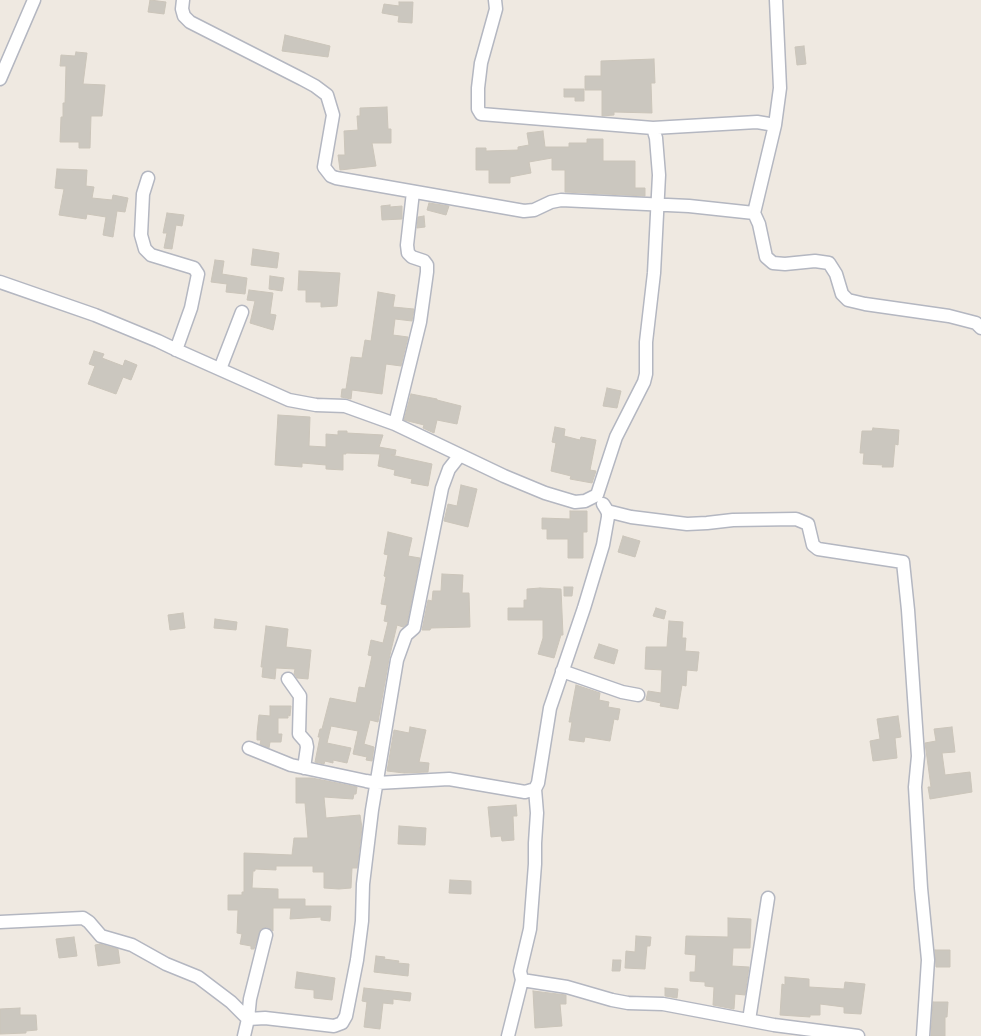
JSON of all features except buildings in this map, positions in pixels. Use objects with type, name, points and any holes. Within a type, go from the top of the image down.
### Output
[{"type":"street","points":[[0,79],[34,0]]},
{"type":"street","points":[[184,0],[182,9],[184,16],[190,22],[302,78],[326,96],[333,114],[324,167],[331,176],[529,211],[561,200],[689,206],[754,213]]},
{"type":"street","points":[[495,0],[496,9],[481,63],[478,88],[478,109],[480,114],[654,128],[757,122],[776,125]]},
{"type":"street","points":[[776,0],[780,88],[776,125],[754,213],[759,224],[766,257],[772,263],[785,264],[815,261],[829,263],[836,274],[842,294],[848,300],[966,320],[976,323],[981,328]]},
{"type":"street","points":[[0,282],[95,315],[158,340],[176,350],[289,400],[316,405],[345,406],[395,424],[504,476],[565,499],[575,502],[585,501],[597,496],[616,437],[644,382],[646,374],[646,342],[654,273],[658,155],[654,128]]},
{"type":"street","points":[[148,178],[143,194],[141,235],[145,249],[151,255],[194,268],[198,274],[191,308],[176,350]]},
{"type":"street","points":[[395,424],[420,322],[427,272],[427,265],[424,261],[412,257],[408,253],[407,245],[413,192]]},
{"type":"street","points":[[220,369],[242,312]]},
{"type":"street","points":[[0,922],[83,918],[101,936],[132,945],[166,964],[198,976],[248,1019],[265,1018],[334,1026],[342,1023],[346,1016],[357,960],[364,884],[377,783],[397,660],[406,635],[414,628],[442,488],[449,469],[460,455]]},
{"type":"street","points":[[508,1036],[522,980],[520,971],[530,929],[537,813],[535,789],[538,783],[550,708],[584,608],[603,545],[608,517],[607,511],[597,496]]},
{"type":"street","points":[[607,511],[631,517],[687,524],[707,524],[733,520],[796,519],[808,524],[813,546],[818,549],[903,562],[918,756],[915,787],[921,888],[928,960],[923,1036]]},
{"type":"street","points":[[562,671],[622,692],[638,695]]},
{"type":"street","points":[[288,679],[300,696],[299,734],[307,745],[304,768]]},
{"type":"street","points":[[250,748],[290,765],[377,783],[449,779],[525,792],[535,789]]},
{"type":"street","points":[[749,1020],[768,898]]},
{"type":"street","points":[[244,1036],[250,999],[266,935]]},
{"type":"street","points":[[522,980],[567,986],[628,1003],[664,1004],[774,1025],[858,1036]]}]
